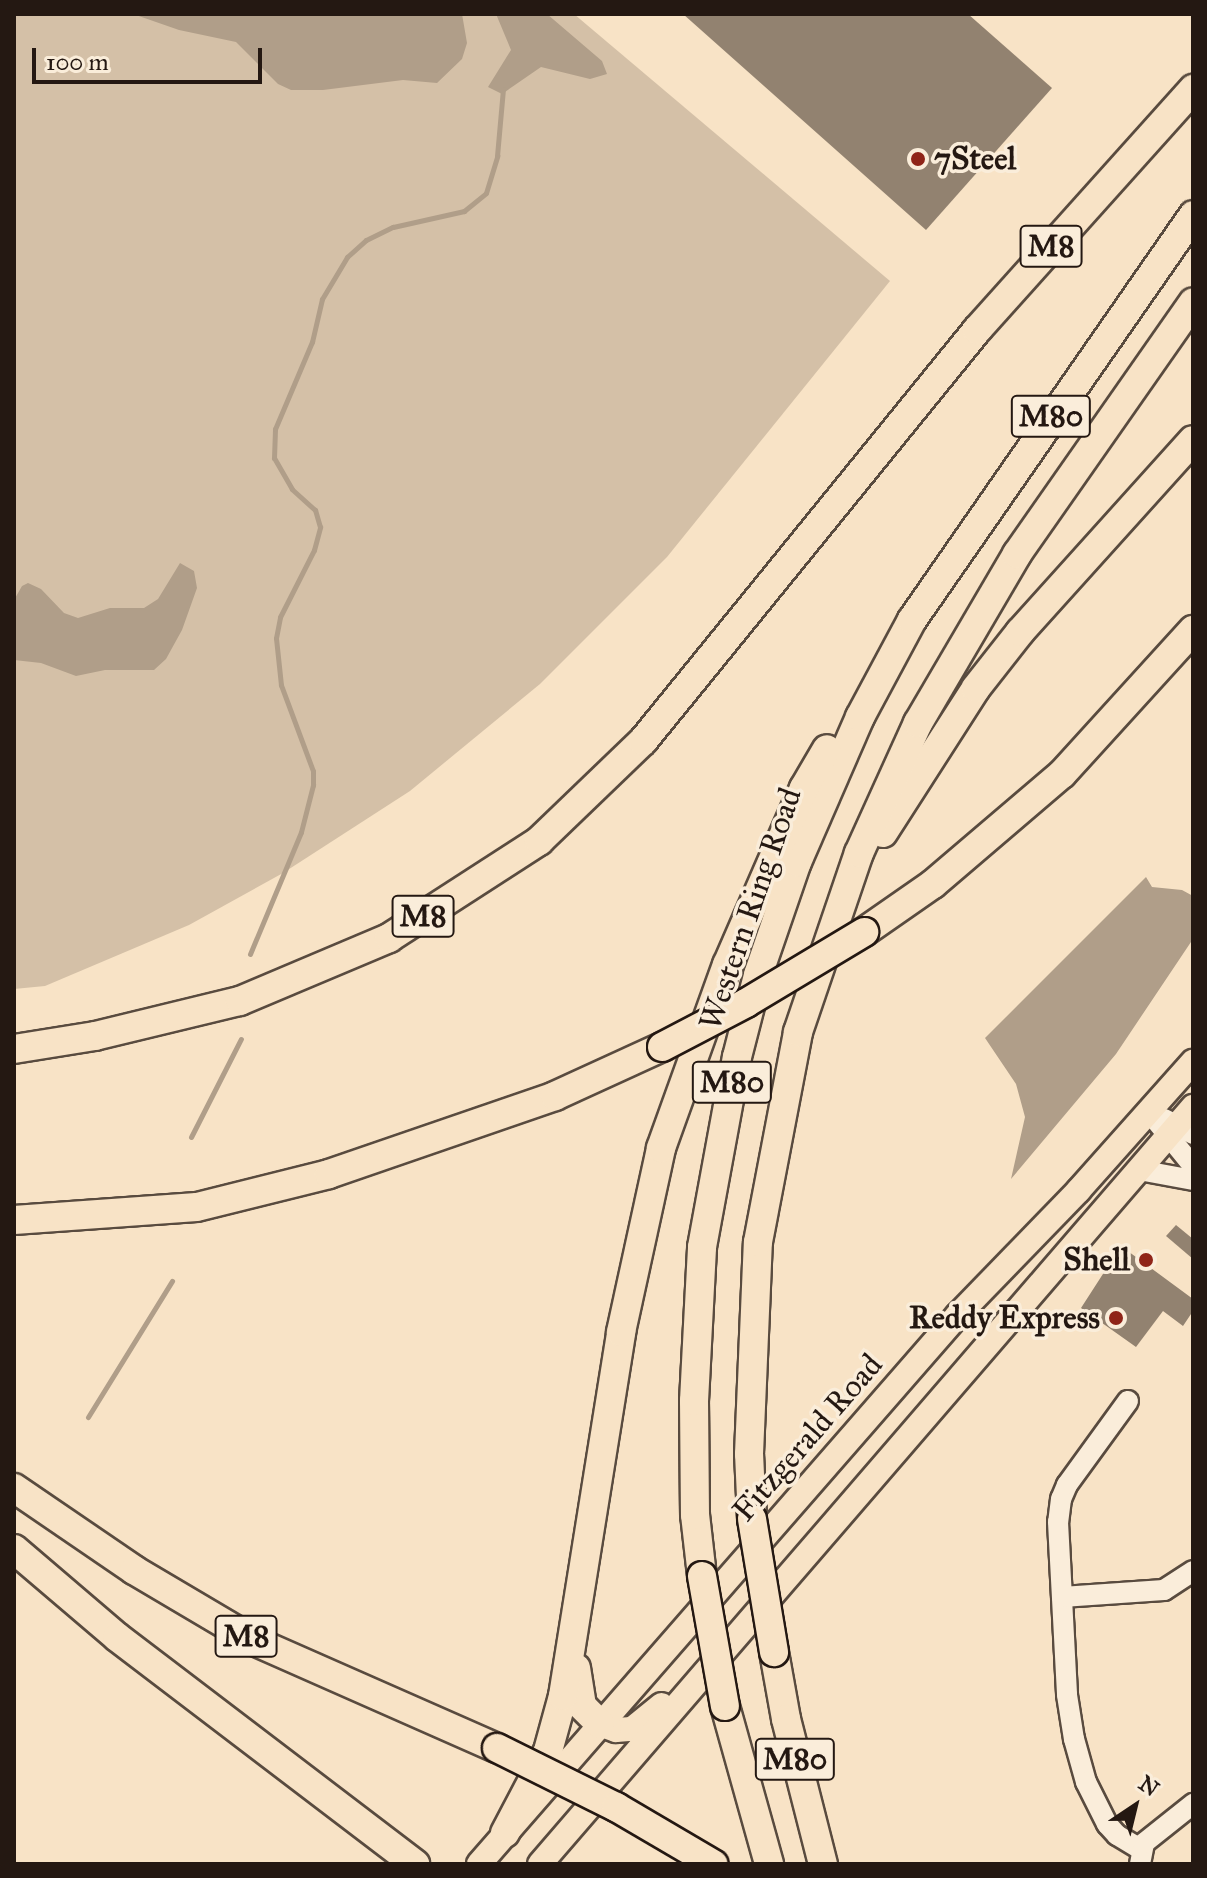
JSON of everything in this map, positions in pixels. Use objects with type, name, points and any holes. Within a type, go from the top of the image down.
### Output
[{"type":"highway","name":"M8","points":[[14,1049],[95,1036],[240,1001],[389,938],[539,841],[643,741],[977,330],[1193,89]]},
{"type":"highway","name":"Western Ring Road","points":[[769,1864],[725,1706],[702,1576],[695,1515],[694,1401],[702,1247],[737,1057],[758,975],[797,862],[860,717],[912,620],[1193,215]]},
{"type":"highway","name":"M80","points":[[823,1864],[792,1746],[774,1652],[752,1519],[749,1454],[758,1242],[798,1032],[872,820],[918,723],[1017,554],[1193,303]]},
{"type":"highway","points":[[835,926],[871,851],[976,688],[1064,579],[1193,440]]},
{"type":"highway","points":[[505,1833],[548,1751],[577,1624],[621,1332],[661,1148],[727,965],[804,788],[860,693],[912,620]]},
{"type":"highway","points":[[14,1220],[197,1207],[329,1174],[555,1096],[662,1047],[746,1003],[864,932],[933,884],[1062,774],[1193,630]]},
{"type":"highway","name":"M8","points":[[14,1489],[110,1555],[254,1641],[497,1748],[616,1807],[713,1864]]},
{"type":"highway","name":"M8","points":[[14,1549],[117,1637],[415,1864]]},
{"type":"highway","points":[[577,1624],[578,1695],[587,1715],[600,1724]]},
{"type":"main road","name":"Fitzgerald Road","points":[[479,1864],[958,1315],[1193,1062]]},
{"type":"main road","points":[[540,1864],[1139,1170],[1179,1132],[1193,1107]]},
{"type":"main road","points":[[600,1724],[616,1730],[632,1729],[653,1715],[960,1363],[1053,1273]]},
{"type":"street","points":[[1149,1112],[1179,1132],[1193,1166]]},
{"type":"street","points":[[1139,1170],[1193,1180]]},
{"type":"street","points":[[1128,1399],[1072,1477],[1061,1499],[1068,1708],[1080,1762],[1107,1824],[1140,1856],[1149,1837],[1193,1804]]},
{"type":"street","points":[[1062,1597],[1164,1590],[1193,1571]]},
{"type":"shaded area","points":[[14,14],[574,14],[890,281],[667,557],[540,684],[410,791],[283,873],[189,925],[45,986],[14,989]]},
{"type":"shaded area","points":[[133,14],[462,14],[467,43],[462,59],[437,83],[403,80],[323,90],[291,90],[278,84],[236,42],[179,30]]},
{"type":"shaded area","points":[[496,14],[547,14],[602,61],[607,74],[590,79],[541,67],[502,94],[488,87],[511,50]]},
{"type":"shaded area","points":[[180,563],[194,571],[197,588],[182,630],[166,659],[154,670],[105,670],[76,676],[41,663],[14,660],[14,600],[22,586],[28,583],[41,589],[64,613],[78,618],[110,608],[144,608],[158,599]]},
{"type":"shaded area","points":[[1146,877],[1152,887],[1182,890],[1193,896],[1193,939],[1116,1054],[1011,1179],[1025,1117],[1016,1084],[985,1038]]},
{"type":"building","name":"7Steel","points":[[683,14],[968,14],[1052,88],[926,230]]},
{"type":"building","points":[[1176,1225],[1193,1239],[1193,1259],[1166,1236]]},
{"type":"building","points":[[1121,1246],[1193,1299],[1193,1311],[1183,1326],[1163,1311],[1136,1347],[1081,1308]]},
{"type":"waterway","points":[[250,954],[301,832],[313,785],[313,771],[281,685],[276,638],[280,617],[314,550],[320,527],[315,510],[292,489],[274,458],[275,429],[312,342],[322,299],[347,257],[366,240],[393,227],[464,211],[486,193],[497,156],[503,89]]},
{"type":"waterway","points":[[191,1137],[241,1039]]},
{"type":"waterway","points":[[88,1417],[172,1281]]},
{"type":"place","name":"7Steel","points":[[918,159]]},
{"type":"place","name":"Shell","points":[[1146,1260]]},
{"type":"place","name":"Reddy Express","points":[[1116,1318]]}]
